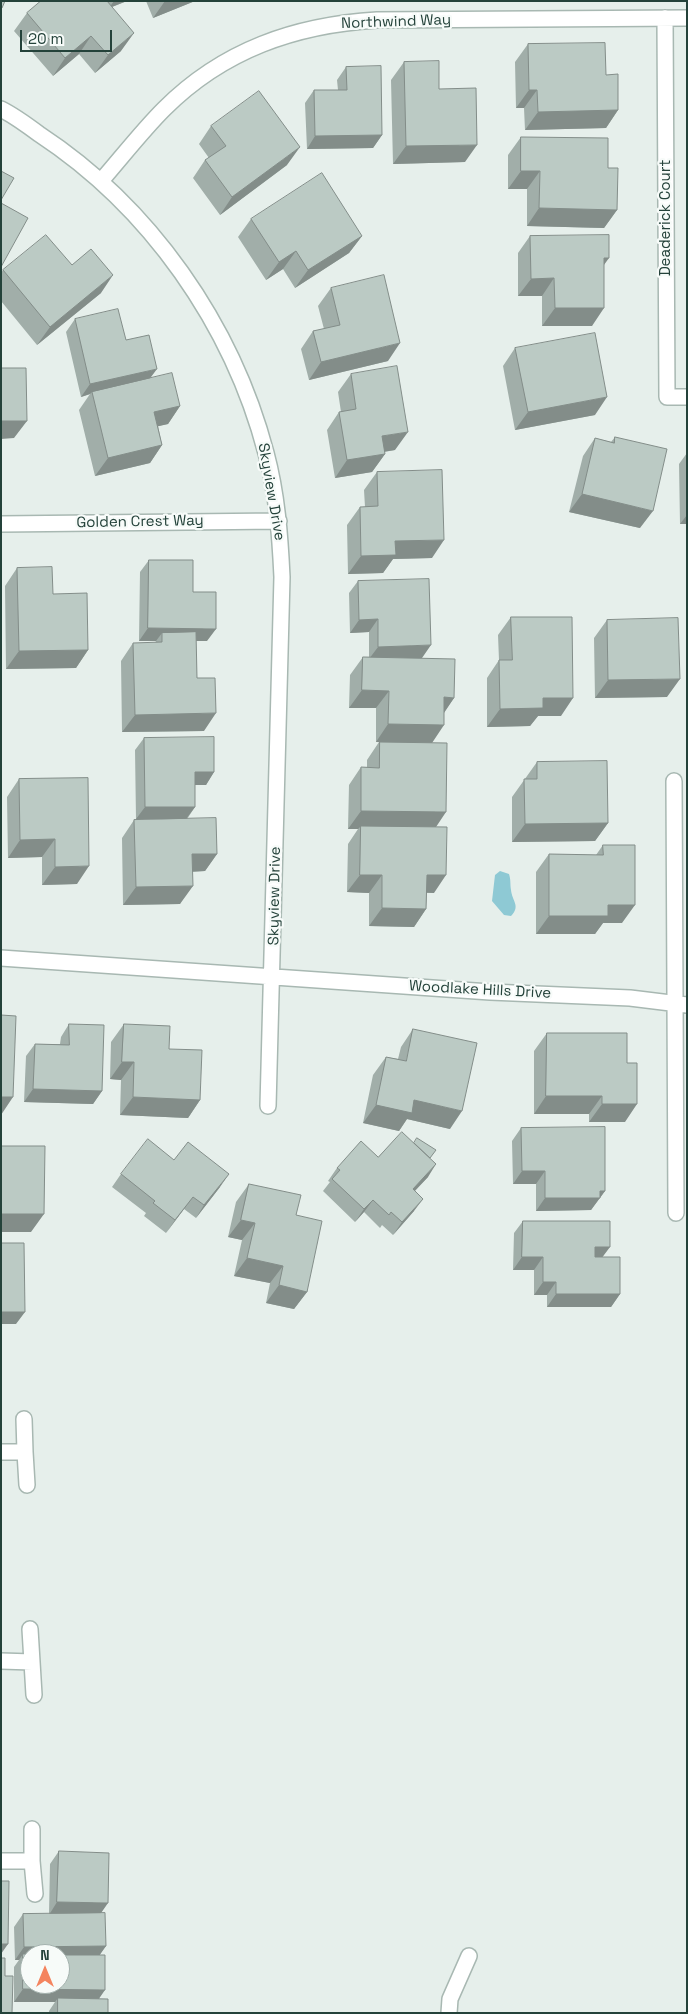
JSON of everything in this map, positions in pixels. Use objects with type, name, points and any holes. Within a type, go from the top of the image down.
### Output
[{"type":"street","name":"Deaderick Court","points":[[665,18],[667,397],[687,397]]},
{"type":"street","name":"Northwind Way","points":[[101,181],[164,109],[204,75],[245,50],[290,33],[341,22],[377,20],[687,18]]},
{"type":"street","name":"Skyview Drive","points":[[1,109],[60,148],[101,181],[146,226],[176,263],[212,320],[245,390],[266,453],[279,521],[282,576],[273,976]]},
{"type":"street","name":"Golden Crest Way","points":[[1,524],[279,521]]},
{"type":"street","points":[[674,781],[681,1004],[676,1213]]},
{"type":"street","name":"Woodlake Hills Drive","points":[[1,958],[490,992],[630,998],[681,1004]]},
{"type":"street","points":[[268,1106],[273,976]]},
{"type":"street","points":[[24,1419],[27,1485]]},
{"type":"street","points":[[1,1452],[25,1452]]},
{"type":"street","points":[[30,1630],[34,1695]]},
{"type":"street","points":[[1,1661],[32,1662]]},
{"type":"street","points":[[32,1829],[35,1894]]},
{"type":"street","points":[[1,1861],[32,1861]]},
{"type":"street","points":[[449,2013],[450,1998],[469,1956]]},
{"type":"water","points":[[500,871],[510,876],[512,894],[516,906],[511,916],[504,915],[492,901],[495,875]]},
{"type":"building","points":[[1,1],[5,1],[2,8],[1,7]]},
{"type":"building","points":[[41,1],[107,1],[134,33],[108,55],[91,36],[65,58],[27,13]]},
{"type":"building","points":[[605,43],[606,75],[618,74],[618,110],[538,112],[537,90],[529,90],[528,44]]},
{"type":"building","points":[[439,61],[439,89],[476,88],[477,145],[406,146],[404,62]]},
{"type":"building","points":[[381,66],[382,135],[315,136],[314,90],[347,90],[346,67]]},
{"type":"building","points":[[259,91],[300,147],[232,197],[205,160],[226,146],[211,126]]},
{"type":"building","points":[[521,137],[608,138],[608,168],[618,168],[617,210],[539,208],[540,171],[521,171]]},
{"type":"building","points":[[1,171],[14,178],[1,200]]},
{"type":"building","points":[[322,173],[362,236],[308,270],[296,251],[279,262],[251,219]]},
{"type":"building","points":[[1,203],[28,218],[1,267]]},
{"type":"building","points":[[46,235],[72,265],[91,249],[113,275],[50,327],[3,270]]},
{"type":"building","points":[[609,235],[609,258],[604,258],[604,308],[555,308],[554,278],[531,279],[530,236]]},
{"type":"building","points":[[384,275],[400,343],[321,362],[313,331],[340,325],[331,288]]},
{"type":"building","points":[[118,309],[126,340],[149,335],[157,369],[90,384],[75,319]]},
{"type":"building","points":[[595,333],[607,397],[528,412],[515,348]]},
{"type":"building","points":[[397,366],[408,432],[382,436],[385,454],[347,460],[339,412],[356,409],[351,374]]},
{"type":"building","points":[[1,368],[26,368],[27,421],[1,421]]},
{"type":"building","points":[[172,373],[180,406],[154,412],[162,445],[108,458],[92,392]]},
{"type":"building","points":[[615,437],[667,449],[653,511],[582,494],[595,438],[614,443]]},
{"type":"building","points":[[442,470],[444,540],[395,541],[396,555],[361,556],[360,507],[378,506],[377,472]]},
{"type":"building","points":[[149,560],[193,560],[193,592],[216,592],[216,629],[148,628]]},
{"type":"building","points":[[52,567],[53,594],[87,593],[88,650],[19,651],[17,568]]},
{"type":"building","points":[[429,579],[431,645],[378,647],[378,619],[359,620],[358,581]]},
{"type":"building","points":[[511,617],[572,617],[573,698],[543,698],[543,708],[500,709],[499,660],[512,660]]},
{"type":"building","points":[[678,618],[680,679],[608,680],[607,620]]},
{"type":"building","points":[[196,632],[197,678],[215,678],[216,713],[135,715],[133,643],[162,642],[162,633]]},
{"type":"building","points":[[363,657],[455,659],[454,698],[444,697],[444,725],[388,724],[389,691],[362,690]]},
{"type":"building","points":[[214,737],[214,772],[195,772],[195,807],[145,807],[144,738]]},
{"type":"building","points":[[380,742],[447,743],[446,812],[361,811],[361,767],[379,768]]},
{"type":"building","points":[[607,761],[608,823],[525,824],[524,779],[537,779],[537,762]]},
{"type":"building","points":[[88,778],[89,866],[55,867],[55,839],[20,840],[19,779]]},
{"type":"building","points":[[216,818],[217,854],[192,854],[193,886],[136,887],[134,820]]},
{"type":"building","points":[[361,826],[447,827],[446,875],[427,875],[426,909],[382,908],[382,875],[360,875]]},
{"type":"building","points":[[603,845],[635,845],[635,905],[608,905],[608,916],[549,916],[549,854],[603,855]]},
{"type":"building","points":[[1,1015],[16,1016],[13,1097],[1,1097]]},
{"type":"building","points":[[69,1024],[104,1025],[102,1091],[33,1089],[35,1044],[69,1045]]},
{"type":"building","points":[[124,1024],[170,1026],[169,1049],[202,1050],[200,1100],[133,1097],[134,1062],[122,1062]]},
{"type":"building","points":[[413,1029],[477,1043],[462,1111],[414,1100],[412,1113],[376,1105],[386,1057],[406,1061]]},
{"type":"building","points":[[547,1033],[627,1033],[627,1063],[637,1063],[637,1104],[602,1104],[602,1096],[546,1096]]},
{"type":"building","points":[[605,1127],[605,1191],[600,1191],[600,1198],[545,1198],[545,1171],[522,1171],[521,1128]]},
{"type":"building","points":[[402,1132],[436,1164],[413,1189],[423,1199],[402,1222],[391,1212],[389,1215],[373,1200],[364,1209],[332,1179],[340,1170],[337,1168],[361,1141],[378,1157]]},
{"type":"building","points":[[417,1138],[436,1150],[430,1158],[414,1143]]},
{"type":"building","points":[[148,1139],[174,1160],[188,1142],[229,1174],[204,1205],[193,1197],[175,1220],[121,1174]]},
{"type":"building","points":[[1,1146],[45,1146],[44,1214],[1,1214]]},
{"type":"building","points":[[249,1184],[301,1195],[296,1215],[322,1221],[307,1292],[279,1285],[283,1266],[247,1258],[255,1223],[241,1220]]},
{"type":"building","points":[[523,1221],[610,1221],[610,1247],[595,1247],[595,1257],[620,1257],[620,1294],[556,1294],[556,1282],[543,1282],[543,1257],[522,1257]]},
{"type":"building","points":[[1,1243],[24,1243],[25,1312],[1,1312]]},
{"type":"building","points":[[59,1851],[109,1853],[108,1903],[57,1902]]},
{"type":"building","points":[[1,1881],[9,1881],[8,1944],[1,1944]]},
{"type":"building","points":[[105,1913],[106,1946],[24,1944],[23,1914]]},
{"type":"building","points":[[70,1955],[105,1955],[105,1990],[70,1990]]},
{"type":"building","points":[[1,1958],[5,1958],[5,1976],[13,1976],[12,2013],[1,2013]]},
{"type":"building","points":[[58,1998],[108,1999],[108,2013],[58,2013]]}]
